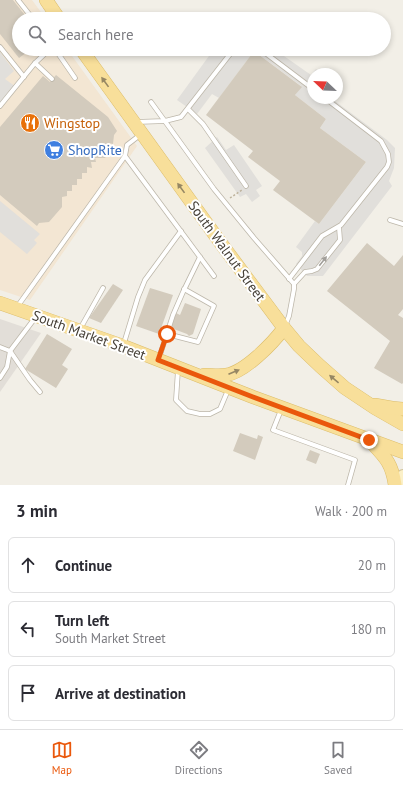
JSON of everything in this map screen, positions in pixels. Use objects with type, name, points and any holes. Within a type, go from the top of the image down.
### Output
[{"type":"main road","points":[[46,0],[55,12]]},
{"type":"main road","name":"South Walnut Street","points":[[86,56],[220,242],[299,346],[345,388],[365,402],[403,424]]},
{"type":"main road","name":"South Market Street","points":[[0,303],[123,346],[229,388],[403,452]]},
{"type":"main road","points":[[196,375],[227,375],[239,370],[256,358],[284,328]]},
{"type":"main road","points":[[365,402],[382,407],[403,409]]},
{"type":"main road","points":[[369,440],[390,464],[395,485]]},
{"type":"street","points":[[399,485],[403,476]]},
{"type":"lane","points":[[18,0],[27,12]]},
{"type":"lane","points":[[0,47],[24,77]]},
{"type":"lane","points":[[0,106],[35,62],[42,56]]},
{"type":"lane","points":[[60,56],[75,78]]},
{"type":"lane","points":[[134,122],[165,121],[181,117],[229,56]]},
{"type":"lane","points":[[269,56],[307,84]]},
{"type":"lane","points":[[35,62],[52,79]]},
{"type":"lane","points":[[151,102],[224,202],[294,284]]},
{"type":"lane","points":[[289,279],[322,236],[328,231],[339,227],[387,167],[389,162],[386,150],[381,141],[333,104]]},
{"type":"lane","points":[[188,109],[203,124],[246,186]]},
{"type":"lane","points":[[16,309],[125,156],[127,145],[142,133]]},
{"type":"lane","points":[[125,156],[214,276]]},
{"type":"lane","points":[[390,220],[403,224]]},
{"type":"lane","points":[[284,328],[289,316],[294,284],[305,272],[317,269],[333,249],[340,240],[339,227]]},
{"type":"lane","points":[[123,346],[138,297],[145,280],[181,231]]},
{"type":"lane","points":[[158,360],[173,315],[200,257]]},
{"type":"lane","points":[[78,331],[103,288]]},
{"type":"lane","points":[[167,334],[198,342],[214,306],[184,289]]},
{"type":"lane","points":[[0,378],[7,367],[10,351],[36,316]]},
{"type":"lane","points":[[0,347],[10,351],[40,392]]},
{"type":"lane","points":[[178,368],[176,400],[187,411],[200,414],[210,414],[220,409],[229,388]]},
{"type":"lane","points":[[282,408],[273,430],[355,460],[348,485]]},
{"type":"path","points":[[224,202],[246,186]]},
{"type":"shaded area","points":[[0,0],[32,0],[41,12],[12,12],[12,56],[72,56],[137,146],[30,300],[0,290]]},
{"type":"shaded area","points":[[0,52],[14,71],[5,79],[16,87],[0,106]]},
{"type":"shaded area","points":[[209,56],[250,56],[219,98],[212,94],[197,114],[177,100]]},
{"type":"shaded area","points":[[261,56],[284,56],[307,72],[307,104],[339,104],[387,140],[395,148],[394,168],[389,181],[392,186],[323,276],[307,276],[296,264],[302,256],[302,252],[296,247],[315,221],[319,224],[366,162],[320,128],[326,119],[295,95],[301,86]]},
{"type":"shaded area","points":[[217,137],[226,150],[234,145],[262,186],[256,190],[260,196],[252,202],[246,194],[240,197],[205,148]]},
{"type":"shaded area","points":[[0,201],[40,234],[34,240],[37,243],[27,254],[0,232]]},
{"type":"shaded area","points":[[0,319],[41,333],[0,392]]},
{"type":"building","points":[[0,0],[13,0],[22,12],[12,12],[12,49],[0,34]]},
{"type":"building","points":[[250,56],[261,56],[302,87],[295,95],[326,119],[320,128],[366,162],[319,224],[273,190],[280,181],[248,157],[253,151],[206,115]]},
{"type":"building","name":"ShopRite","points":[[56,75],[108,117],[117,131],[114,135],[113,144],[108,143],[107,155],[105,158],[95,158],[96,162],[91,162],[92,168],[87,167],[87,173],[82,173],[82,179],[77,179],[77,185],[72,185],[72,191],[67,191],[67,196],[62,197],[62,207],[49,222],[39,223],[37,226],[0,195],[0,127],[43,76],[50,82]]},
{"type":"building","points":[[367,243],[394,266],[403,255],[403,309],[398,315],[403,318],[402,384],[374,368],[390,341],[327,291]]},
{"type":"building","points":[[113,284],[123,290],[101,323],[89,318]]},
{"type":"building","points":[[150,288],[173,295],[159,334],[136,326]]},
{"type":"building","points":[[185,303],[201,309],[193,334],[189,336],[171,328],[176,313],[180,315]]},
{"type":"building","points":[[47,334],[72,349],[62,365],[68,369],[56,388],[25,369]]},
{"type":"building","points":[[240,433],[257,439],[258,435],[263,437],[255,460],[233,451]]},
{"type":"building","points":[[310,450],[320,454],[316,464],[306,460]]},
{"type":"place","name":"Wingstop","points":[[30,123]]},
{"type":"place","name":"ShopRite","points":[[54,150]]},
{"type":"route","points":[[167,334],[158,360],[369,440]]}]
